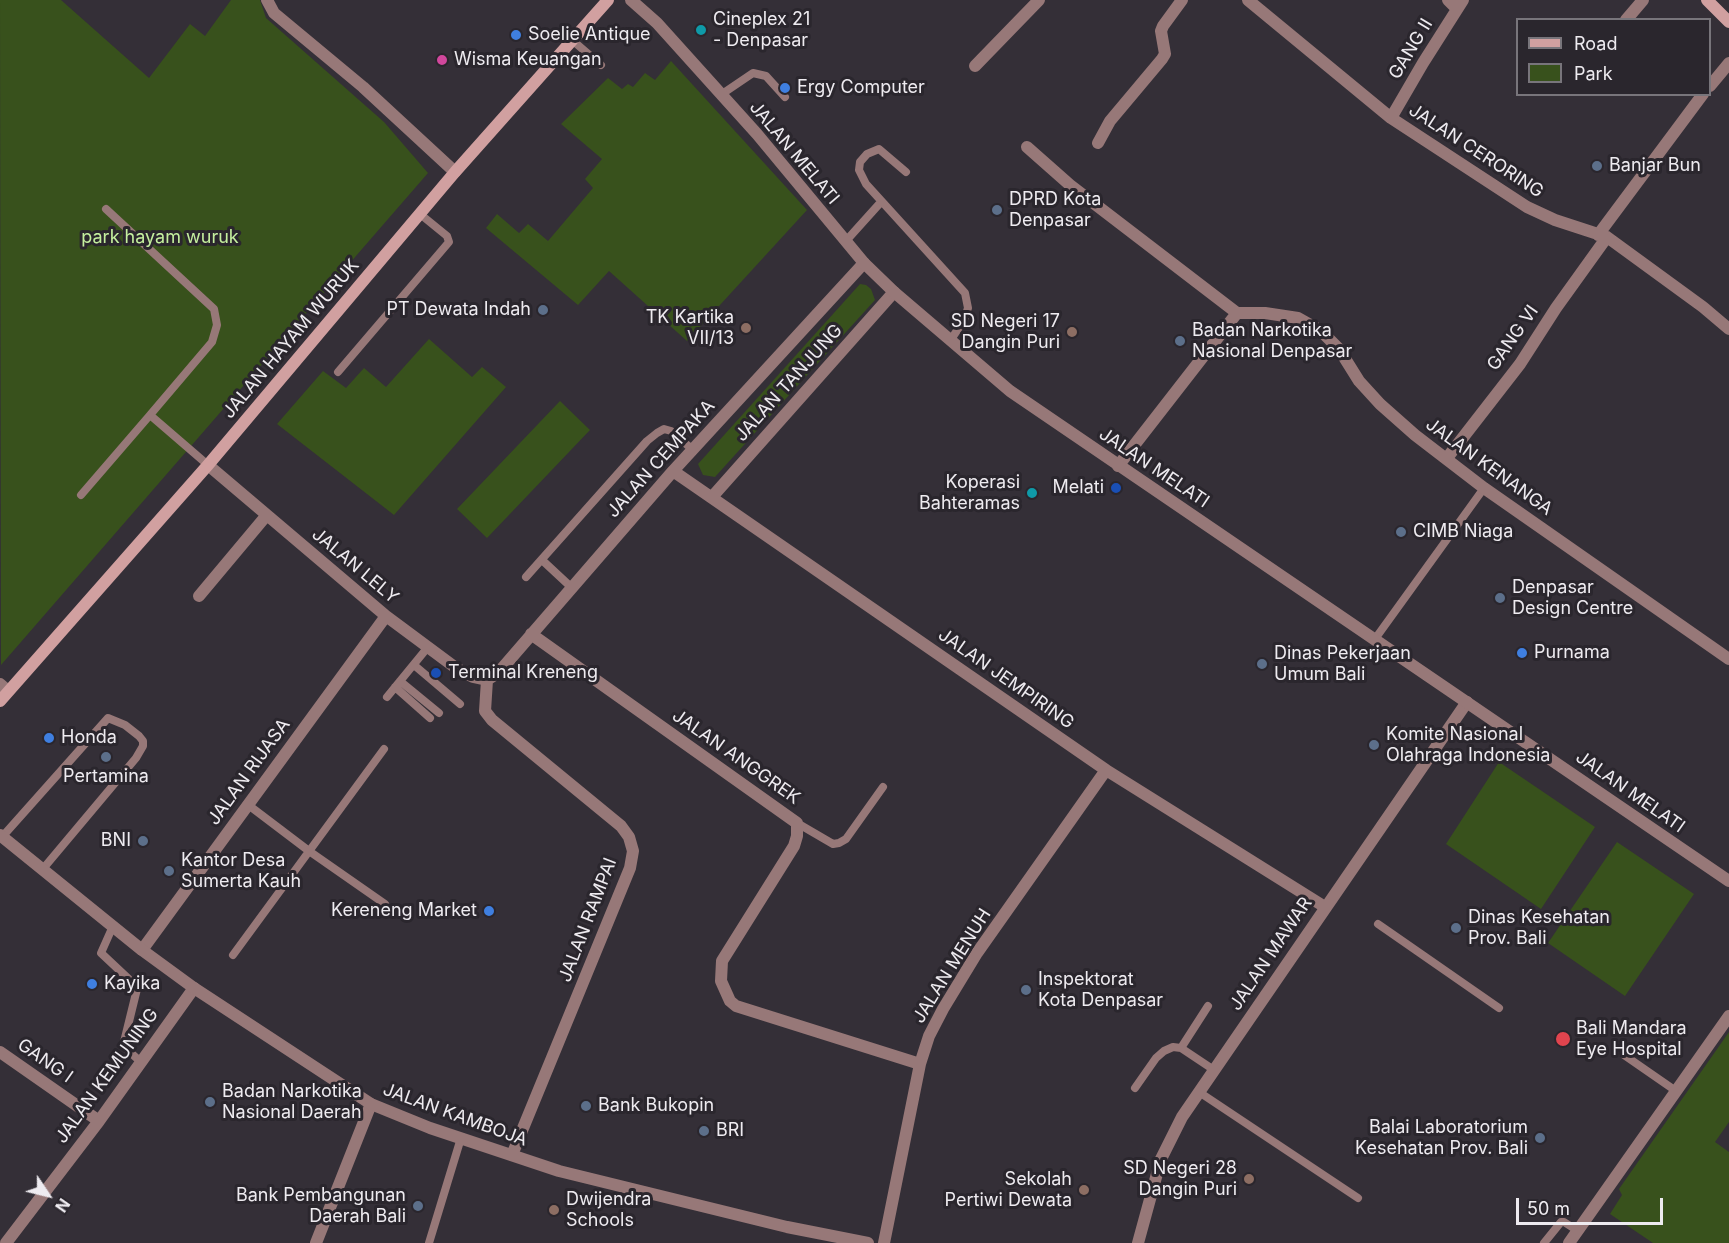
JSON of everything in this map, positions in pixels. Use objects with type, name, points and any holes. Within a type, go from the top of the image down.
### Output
[{"type":"main road","name":"JALAN HAYAM WURUK","points":[[0,701],[4,687],[208,465],[455,172],[608,0]]},
{"type":"main road","points":[[1707,0],[1729,22]]},
{"type":"street","points":[[267,0],[274,13],[363,87],[455,172]]},
{"type":"street","name":"JALAN MELATI","points":[[631,0],[657,23],[722,94],[864,263],[950,341],[1010,390],[1729,882]]},
{"type":"street","points":[[975,66],[1039,0]]},
{"type":"street","points":[[1098,143],[1110,121],[1165,54],[1161,31],[1182,0]]},
{"type":"street","name":"JALAN CERORING","points":[[1248,0],[1391,118],[1527,207],[1555,220],[1602,236],[1703,307],[1729,329]]},
{"type":"street","points":[[1628,18],[1643,0]]},
{"type":"street","name":"GANG II","points":[[1391,118],[1456,3]]},
{"type":"street","points":[[1711,85],[1729,63]]},
{"type":"street","name":"GANG VI","points":[[1446,458],[1520,364],[1602,236],[1702,96]]},
{"type":"street","points":[[1027,147],[1070,185],[1238,313],[1118,466]]},
{"type":"street","name":"JALAN CEMPAKA","points":[[487,680],[499,672],[673,471],[864,263]]},
{"type":"street","name":"JALAN TANJUNG","points":[[712,497],[894,292]]},
{"type":"street","name":"JALAN KENANGA","points":[[1238,313],[1265,313],[1298,318],[1321,331],[1339,349],[1359,381],[1380,404],[1415,435],[1484,488],[1729,659]]},
{"type":"street","name":"JALAN LELY","points":[[208,465],[386,616],[456,668],[473,677],[487,680]]},
{"type":"street","name":"JALAN JEMPIRING","points":[[673,471],[1106,770],[1325,907]]},
{"type":"street","points":[[199,596],[266,516]]},
{"type":"street","name":"JALAN RIJASA","points":[[142,950],[386,616]]},
{"type":"street","name":"JALAN ANGGREK","points":[[531,634],[797,823],[794,846],[722,961],[721,981],[730,1001],[736,1006],[920,1064]]},
{"type":"street","name":"JALAN RAMPAI","points":[[487,680],[485,711],[492,720],[621,826],[629,837],[633,851],[630,868],[512,1155]]},
{"type":"street","name":"JALAN MAWAR","points":[[1138,1243],[1161,1159],[1182,1117],[1467,702]]},
{"type":"street","name":"JALAN MENUH","points":[[884,1243],[920,1064],[929,1036],[976,953],[1106,770]]},
{"type":"street","name":"JALAN KAMBOJA","points":[[1,836],[142,950],[194,988],[371,1104],[461,1138],[559,1171],[787,1227],[868,1243]]},
{"type":"street","name":"JALAN KEMUNING","points":[[6,1243],[99,1121],[194,988]]},
{"type":"street","points":[[1572,1240],[1676,1091],[1727,1023]]},
{"type":"street","name":"GANG I","points":[[0,1052],[99,1121]]},
{"type":"street","points":[[316,1243],[371,1104]]},
{"type":"lane","points":[[572,40],[601,65]]},
{"type":"lane","points":[[722,94],[753,73],[766,76],[785,97]]},
{"type":"lane","points":[[906,172],[879,149],[867,154],[860,162],[861,177],[881,202],[965,293],[968,308],[964,320],[950,341]]},
{"type":"lane","points":[[845,242],[881,202]]},
{"type":"lane","points":[[81,495],[212,342],[218,325],[214,309],[106,209]]},
{"type":"lane","points":[[338,372],[449,242],[447,236],[420,214]]},
{"type":"lane","points":[[150,415],[208,465]]},
{"type":"lane","points":[[526,577],[647,441],[657,433],[664,429],[671,431],[693,450]]},
{"type":"lane","points":[[1375,639],[1484,488]]},
{"type":"lane","points":[[542,560],[571,587]]},
{"type":"lane","points":[[387,697],[428,647]]},
{"type":"lane","points":[[414,665],[460,704]]},
{"type":"lane","points":[[398,684],[439,713]]},
{"type":"lane","points":[[398,684],[430,718]]},
{"type":"lane","points":[[1,836],[108,717],[125,725],[139,736],[143,741],[143,746],[136,758],[42,870]]},
{"type":"lane","points":[[234,955],[384,749]]},
{"type":"lane","points":[[797,823],[832,844],[839,843],[846,839],[883,787]]},
{"type":"lane","points":[[247,804],[385,904]]},
{"type":"lane","points":[[1378,924],[1499,1008]]},
{"type":"lane","points":[[113,926],[101,953],[137,989],[123,1046],[141,1062]]},
{"type":"lane","points":[[1181,1048],[1208,1006]]},
{"type":"lane","points":[[1135,1088],[1156,1058],[1173,1047],[1181,1048],[1214,1070]]},
{"type":"lane","points":[[1624,1055],[1676,1091]]},
{"type":"lane","points":[[1199,1092],[1358,1198]]},
{"type":"lane","points":[[429,1243],[461,1138]]},
{"type":"lane","points":[[1544,1243],[1561,1222],[1564,1222],[1572,1240]]},
{"type":"green space","name":"park hayam wuruk","points":[[0,0],[61,0],[149,78],[190,24],[205,36],[231,0],[260,0],[266,18],[384,122],[428,173],[1,665]]},
{"type":"green space","points":[[671,61],[807,210],[687,341],[609,271],[578,305],[486,228],[497,214],[519,233],[528,224],[548,241],[593,188],[585,179],[602,159],[561,124],[608,78],[622,89],[628,84],[633,87],[645,73],[655,80]]},
{"type":"green space","points":[[860,284],[871,289],[875,300],[715,477],[703,475],[698,464]]},
{"type":"green space","points":[[429,339],[472,377],[482,367],[506,387],[394,515],[277,424],[323,371],[346,388],[364,368],[386,387]]},
{"type":"green space","points":[[560,401],[590,430],[487,538],[457,509]]},
{"type":"green space","points":[[1499,762],[1595,827],[1541,909],[1446,844]]},
{"type":"green space","points":[[1617,842],[1694,894],[1625,996],[1548,943]]},
{"type":"green space","points":[[1729,1032],[1729,1122],[1715,1142],[1729,1152],[1729,1243],[1653,1243],[1610,1214],[1622,1195],[1619,1189]]},
{"type":"place","name":"Cineplex 21 - Denpasar","points":[[701,30]]},
{"type":"place","name":"Soelie Antique","points":[[516,35]]},
{"type":"place","name":"Wisma Keuangan","points":[[442,60]]},
{"type":"place","name":"Ergy Computer","points":[[785,88]]},
{"type":"place","name":"Banjar Bun","points":[[1597,166]]},
{"type":"place","name":"DPRD Kota Denpasar","points":[[997,210]]},
{"type":"place","name":"PT Dewata Indah","points":[[543,310]]},
{"type":"place","name":"TK Kartika VII/13","points":[[746,328]]},
{"type":"place","name":"SD Negeri 17 Dangin Puri","points":[[1072,332]]},
{"type":"place","name":"Badan Narkotika Nasional Denpasar","points":[[1180,341]]},
{"type":"place","name":"Melati","points":[[1116,488]]},
{"type":"place","name":"Koperasi Bahteramas","points":[[1032,493]]},
{"type":"place","name":"CIMB Niaga","points":[[1401,532]]},
{"type":"place","name":"Denpasar Design Centre","points":[[1500,598]]},
{"type":"place","name":"Purnama","points":[[1522,653]]},
{"type":"place","name":"Dinas Pekerjaan Umum Bali","points":[[1262,664]]},
{"type":"place","name":"Terminal Kreneng","points":[[436,673]]},
{"type":"place","name":"Honda","points":[[49,738]]},
{"type":"place","name":"Komite Nasional Olahraga Indonesia","points":[[1374,745]]},
{"type":"place","name":"Pertamina","points":[[106,757]]},
{"type":"place","name":"BNI","points":[[143,841]]},
{"type":"place","name":"Kantor Desa Sumerta Kauh","points":[[169,871]]},
{"type":"place","name":"Kereneng Market","points":[[489,911]]},
{"type":"place","name":"Dinas Kesehatan Prov. Bali","points":[[1456,928]]},
{"type":"place","name":"Kayika","points":[[92,984]]},
{"type":"place","name":"Inspektorat Kota Denpasar","points":[[1026,990]]},
{"type":"place","name":"Bali Mandara Eye Hospital","points":[[1563,1039]]},
{"type":"place","name":"Badan Narkotika Nasional Daerah","points":[[210,1102]]},
{"type":"place","name":"Bank Bukopin","points":[[586,1106]]},
{"type":"place","name":"BRI","points":[[704,1131]]},
{"type":"place","name":"Balai Laboratorium Kesehatan Prov. Bali","points":[[1540,1138]]},
{"type":"place","name":"SD Negeri 28 Dangin Puri","points":[[1249,1179]]},
{"type":"place","name":"Sekolah Pertiwi Dewata","points":[[1084,1190]]},
{"type":"place","name":"Bank Pembangunan Daerah Bali","points":[[418,1206]]},
{"type":"place","name":"Dwijendra Schools","points":[[554,1210]]}]
